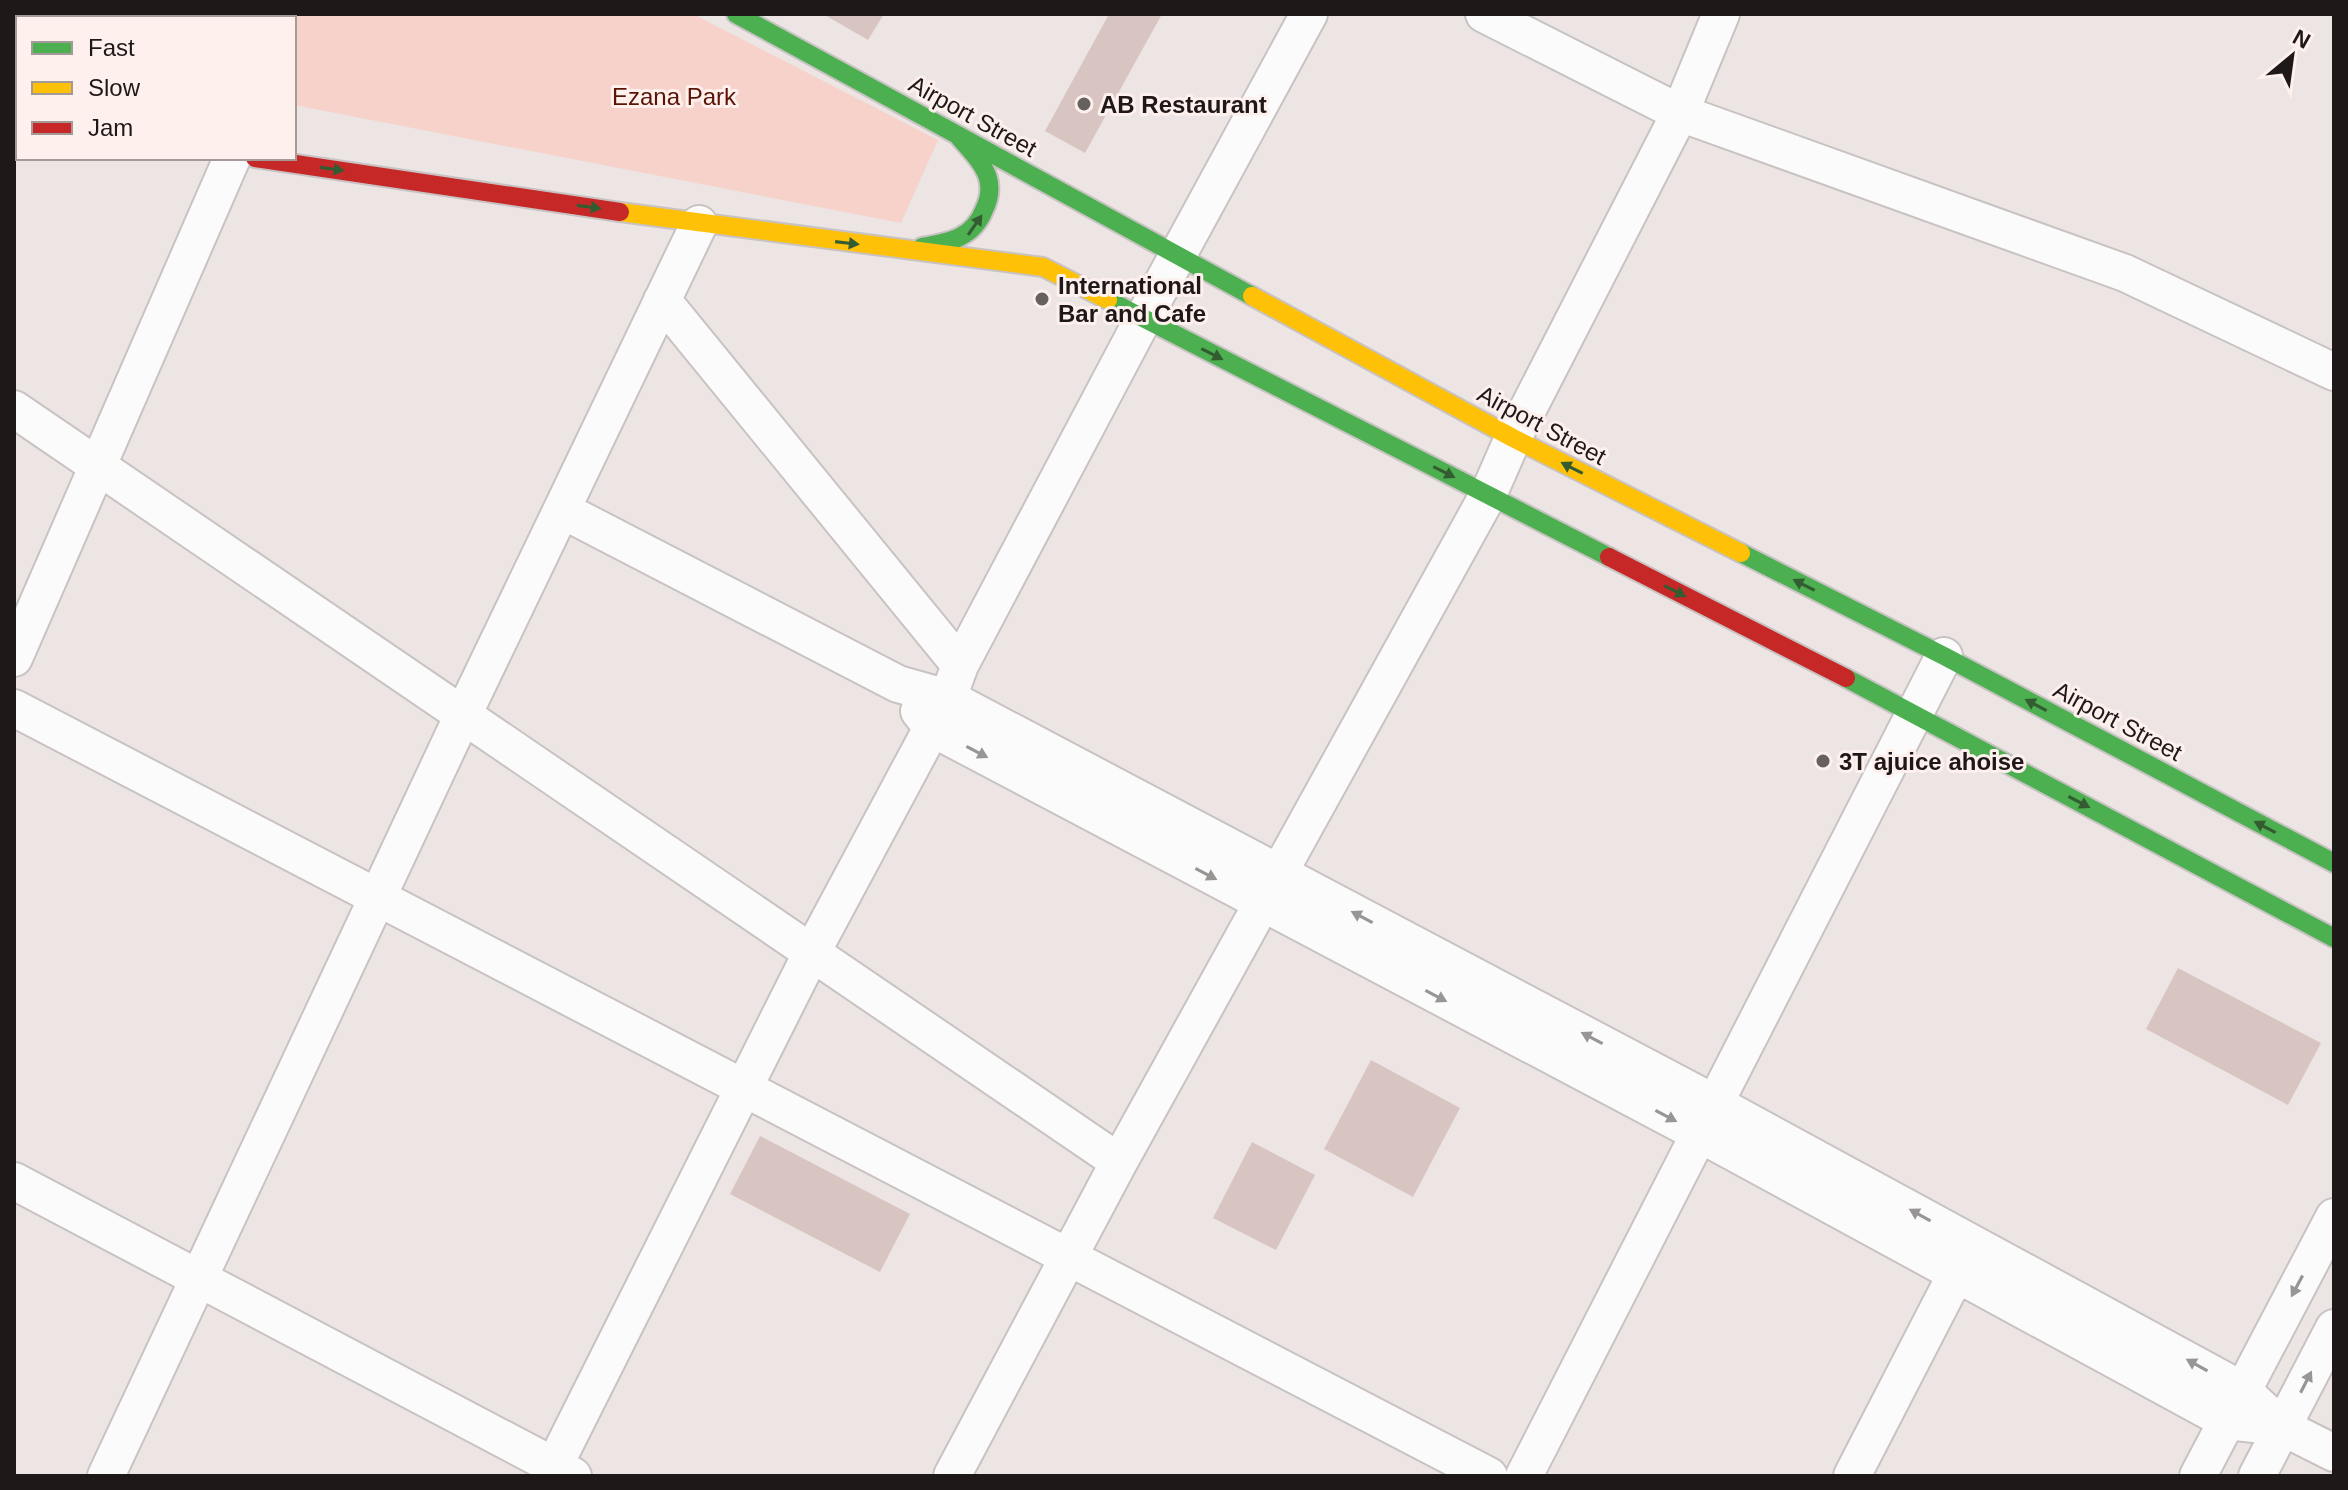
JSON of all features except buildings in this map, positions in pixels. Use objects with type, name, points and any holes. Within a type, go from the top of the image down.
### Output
[{"type":"main road","name":"Airport Street","points":[[736,14],[1513,438],[1944,656],[2334,863]]},
{"type":"main road","points":[[904,250],[949,242],[967,236],[977,226],[990,193],[989,179],[956,134]]},
{"type":"main road","points":[[268,160],[699,224],[1043,267],[1914,713],[2334,938]]},
{"type":"street","points":[[14,1181],[559,1473],[812,952],[1143,319],[1309,14]]},
{"type":"street","points":[[1484,14],[1680,113],[2125,273],[2334,372]]},
{"type":"street","points":[[952,1476],[1119,1162],[1488,495],[1513,438],[1680,113],[1721,14]]},
{"type":"street","points":[[14,658],[231,160]]},
{"type":"street","points":[[106,1476],[463,715],[699,224]]},
{"type":"street","points":[[662,300],[947,697],[1261,904],[1708,1119]]},
{"type":"street","points":[[14,409],[1119,1162]]},
{"type":"street","points":[[562,510],[898,684],[947,697],[1278,873],[1708,1119],[2235,1406],[2334,1453]]},
{"type":"street","points":[[1524,1476],[1944,656]]},
{"type":"street","points":[[14,708],[1489,1476]]},
{"type":"street","points":[[2198,1476],[2334,1217]]},
{"type":"street","points":[[1852,1476],[1965,1258]]},
{"type":"street","points":[[2257,1476],[2334,1328]]},
{"type":"green space","name":"Ezana Park","points":[[693,14],[938,140],[901,223],[296,105],[296,16],[274,16]]},
{"type":"traffic: fast","points":[[736,14],[1252,296]]},
{"type":"traffic: fast","points":[[922,247],[967,233],[974,227],[987,202],[989,186],[986,172],[958,136]]},
{"type":"traffic: fast","points":[[1108,300],[1609,557]]},
{"type":"traffic: fast","points":[[1741,553],[1944,656],[2334,863]]},
{"type":"traffic: fast","points":[[1846,678],[2334,938]]},
{"type":"traffic: slow","points":[[620,212],[1043,267],[1108,300]]},
{"type":"traffic: slow","points":[[1252,296],[1513,438],[1741,553]]},
{"type":"traffic: jam","points":[[269,160],[620,212]]},
{"type":"traffic: jam","points":[[1609,557],[1846,678]]},
{"type":"place","name":"AB Restaurant","points":[[1084,104]]},
{"type":"place","name":"International Bar and Cafe","points":[[1042,299]]},
{"type":"place","name":"3T ajuice ahoise","points":[[1823,761]]}]
